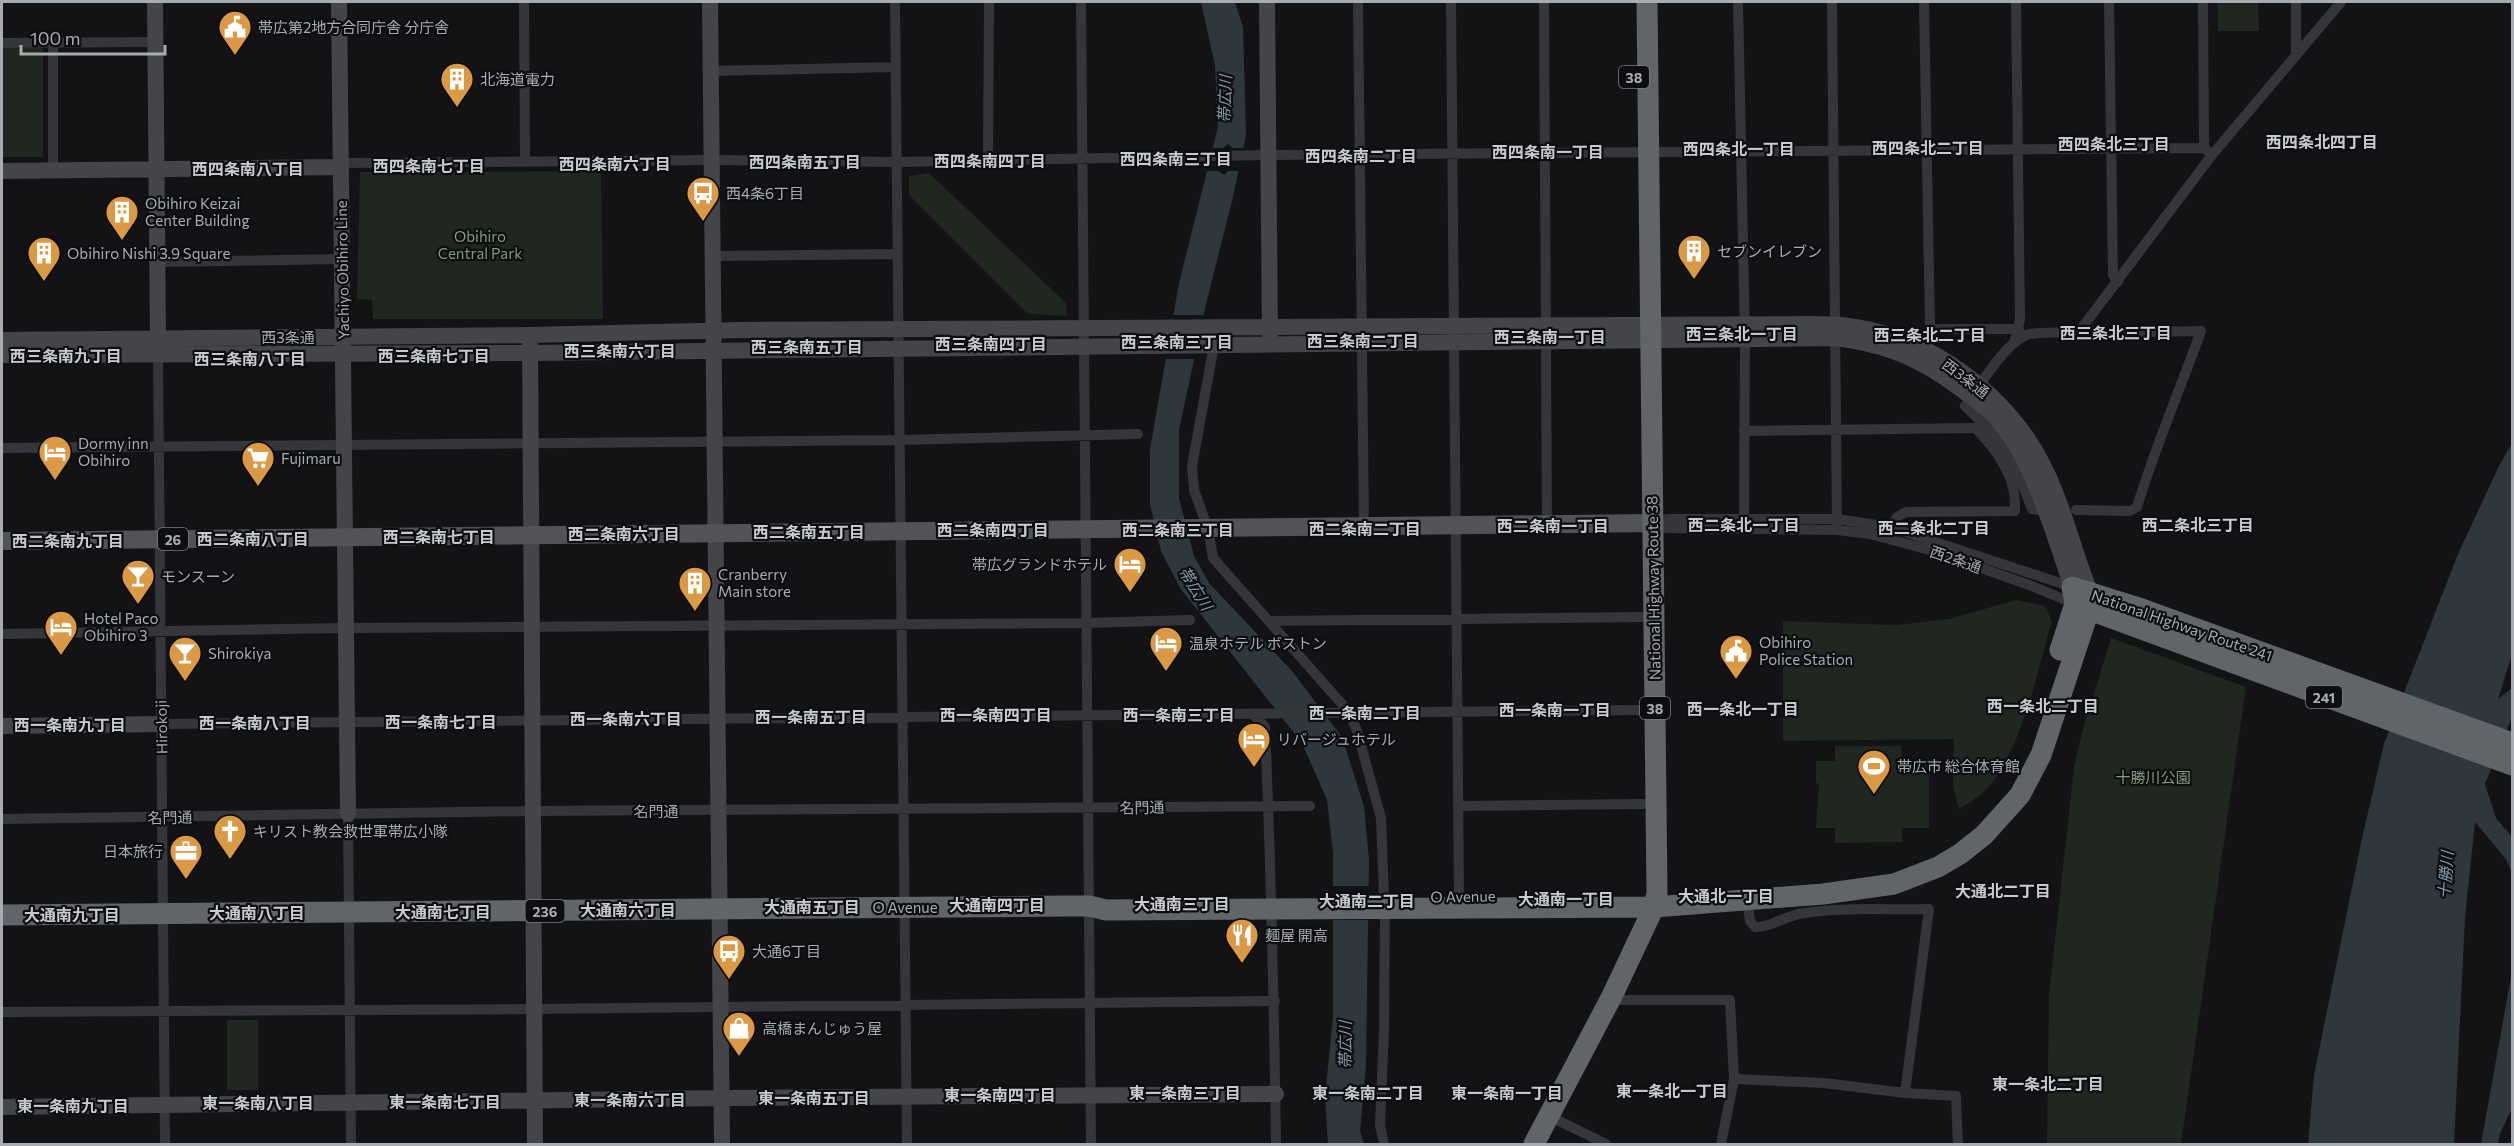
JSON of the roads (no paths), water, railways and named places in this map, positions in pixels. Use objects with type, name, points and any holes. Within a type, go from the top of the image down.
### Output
[{"type":"highway","name":"National Highway Route 38","points":[[1633,2],[1642,153]]},
{"type":"highway","name":"National Highway Route 38","points":[[1534,1144],[1612,996],[1649,900],[1642,153],[1647,2]]},
{"type":"highway","name":"National Highway Route 38","points":[[1522,1144],[1649,900],[1643,804],[1643,617],[1646,524]]},
{"type":"highway","name":"National Highway Route 241","points":[[2081,598],[2512,765]]},
{"type":"highway","name":"National Highway Route 241","points":[[1649,900],[1747,900],[1823,894],[1894,884],[1938,867],[1984,835],[2013,803],[2037,765],[2081,598]]},
{"type":"highway","name":"National Highway Route 241","points":[[1649,900],[1869,876],[1894,870],[1946,846],[1989,812],[2024,760],[2081,598]]},
{"type":"highway","name":"National Highway Route 241","points":[[2139,619],[2512,743]]},
{"type":"highway","name":"O Avenue","points":[[1378,902],[1459,896],[1649,900]]},
{"type":"highway","name":"O Avenue","points":[[2,915],[1089,906],[1107,900],[1324,903],[1649,900]]},
{"type":"main road","name":"26","points":[[2,541],[1646,524]]},
{"type":"street","points":[[155,2],[158,346]]},
{"type":"street","name":"Yachiyo Obihiro Line","points":[[339,2],[348,814]]},
{"type":"street","points":[[524,2],[525,162]]},
{"type":"street","points":[[710,2],[722,1144]]},
{"type":"street","points":[[896,2],[907,1144]]},
{"type":"street","points":[[988,159],[989,2]]},
{"type":"street","points":[[1081,2],[1092,1144]]},
{"type":"street","points":[[1267,2],[1270,344]]},
{"type":"street","points":[[1358,2],[1364,527]]},
{"type":"street","points":[[1451,2],[1459,896]]},
{"type":"street","points":[[1544,2],[1547,525]]},
{"type":"street","points":[[1738,2],[1745,332],[1744,519]]},
{"type":"street","points":[[1832,2],[1837,524]]},
{"type":"street","points":[[1921,348],[1930,329],[1924,2]]},
{"type":"street","points":[[1976,392],[2014,342],[2019,328],[2016,2]]},
{"type":"street","points":[[2109,2],[2113,275],[2118,282]]},
{"type":"street","points":[[2203,2],[2208,152]]},
{"type":"street","points":[[2296,2],[2296,55]]},
{"type":"street","points":[[2081,330],[2118,282],[2208,152],[2341,2]]},
{"type":"street","points":[[2,43],[155,42]]},
{"type":"street","points":[[53,43],[53,170]]},
{"type":"street","points":[[711,71],[896,67]]},
{"type":"street","points":[[2,171],[525,162],[712,160],[897,162],[1268,155],[2111,149],[2208,152]]},
{"type":"street","points":[[712,256],[898,254]]},
{"type":"street","points":[[156,262],[342,260]]},
{"type":"street","name":"西3条通","points":[[2,340],[158,346],[343,345],[530,335],[714,331],[1361,326],[1454,326],[1547,333],[1881,333],[1921,348],[1962,372],[2021,456],[2043,498],[2081,598]]},
{"type":"street","points":[[1930,329],[2019,328]]},
{"type":"street","points":[[2014,342],[2029,334],[2068,333],[2081,330],[2100,333],[2201,331],[2181,388],[2153,452],[2137,507],[2130,511],[2076,510]]},
{"type":"street","name":"西3条通","points":[[1836,332],[1905,354],[1976,392]]},
{"type":"street","name":"西3条通","points":[[343,345],[530,353],[1454,343],[1547,333]]},
{"type":"street","points":[[530,335],[535,1144]]},
{"type":"street","points":[[1210,345],[1192,466],[1202,529],[1213,558],[1349,712],[1358,731],[1381,818],[1378,902],[1384,1030],[1380,1126],[1384,1144]]},
{"type":"street","name":"西3条通","points":[[2,355],[158,346]]},
{"type":"street","name":"Hirokoji","points":[[158,346],[165,1144]]},
{"type":"street","points":[[1744,431],[1975,428],[1986,439],[2003,465],[2014,488],[2015,511],[1906,512],[1897,517],[1890,527]]},
{"type":"street","points":[[2,448],[900,440],[1138,434]]},
{"type":"street","name":"西2条通","points":[[1646,524],[1667,519],[1744,519],[1890,527],[2081,598]]},
{"type":"street","name":"西2条通","points":[[1646,524],[1667,528],[1837,524],[1894,539],[2032,586],[2081,598]]},
{"type":"street","points":[[1269,621],[1643,617]]},
{"type":"street","points":[[2,634],[160,630],[1086,623],[1190,620]]},
{"type":"street","points":[[2,726],[1643,710]]},
{"type":"street","points":[[1253,714],[1265,727],[1273,903],[1276,1144]]},
{"type":"street","points":[[1458,806],[1643,804]]},
{"type":"street","name":"名門通","points":[[2,819],[1310,806]]},
{"type":"street","points":[[348,814],[351,1144]]},
{"type":"street","points":[[1747,900],[1750,921],[1755,927],[1762,928],[1780,919],[1803,913],[1929,909],[1905,1094]]},
{"type":"street","points":[[1612,996],[1622,1000],[1730,1000],[1734,1079],[1721,1144]]},
{"type":"street","points":[[2,1012],[535,1010],[1275,1001]]},
{"type":"street","points":[[1734,1079],[1824,1083],[1905,1094],[1956,1095],[1958,1144]]},
{"type":"street","points":[[2,1107],[722,1098],[1275,1095]]},
{"type":"street","points":[[1548,1116],[1606,1144]]},
{"type":"water","name":"帯広川","points":[[1201,2],[1235,2],[1243,27],[1246,135],[1179,430],[1179,498],[1194,556],[1209,583],[1292,671],[1342,737],[1364,806],[1369,859],[1366,1065],[1360,1131],[1364,1144],[1328,1144],[1325,1098],[1333,1016],[1333,853],[1327,800],[1302,743],[1180,588],[1161,551],[1150,504],[1150,449],[1179,283],[1218,127],[1215,66]]},
{"type":"water","name":"十勝川","points":[[2512,443],[2512,654],[2498,699],[2512,688],[2512,717],[2485,784],[2496,818],[2512,837],[2512,873],[2506,859],[2475,822],[2465,917],[2454,1144],[2308,1144],[2314,1075],[2362,838],[2384,744],[2458,554]]},
{"type":"water","points":[[2512,971],[2512,1108],[2498,1144],[2481,1144]]},
{"type":"place","name":"帯広第2地方合同庁舎 分庁舎","points":[[235,56]]},
{"type":"place","name":"北海道電力","points":[[457,108]]},
{"type":"place","name":"西4条6丁目","points":[[703,222]]},
{"type":"place","name":"Obihiro Keizai Center Building","points":[[122,241]]},
{"type":"place","name":"セブンイレブン","points":[[1694,280]]},
{"type":"place","name":"Obihiro Nishi 3.9 Square","points":[[44,282]]},
{"type":"place","name":"Dormy inn Obihiro","points":[[55,481]]},
{"type":"place","name":"Fujimaru","points":[[258,487]]},
{"type":"place","name":"帯広グランドホテル","points":[[1130,593]]},
{"type":"place","name":"モンスーン","points":[[138,605]]},
{"type":"place","name":"Cranberry Main store","points":[[695,612]]},
{"type":"place","name":"Hotel Paco Obihiro 3","points":[[61,656]]},
{"type":"place","name":"温泉ホテル ボストン","points":[[1166,672]]},
{"type":"place","name":"Obihiro Police Station","points":[[1736,680]]},
{"type":"place","name":"Shirokiya","points":[[185,682]]},
{"type":"place","name":"リバージュホテル","points":[[1254,768]]},
{"type":"place","name":"帯広市 総合体育館","points":[[1874,795]]},
{"type":"place","name":"キリスト教会救世軍帯広小隊","points":[[230,860]]},
{"type":"place","name":"日本旅行","points":[[186,880]]},
{"type":"place","name":"麺屋 開高","points":[[1242,964]]},
{"type":"place","name":"大通6丁目","points":[[729,980]]},
{"type":"place","name":"高橋まんじゅう屋","points":[[739,1057]]},
{"type":"district","name":"西四条北四丁目","points":[[2322,141]]},
{"type":"district","name":"西四条北三丁目","points":[[2114,143]]},
{"type":"district","name":"西四条北二丁目","points":[[1928,147]]},
{"type":"district","name":"西四条北一丁目","points":[[1739,148]]},
{"type":"district","name":"西四条南一丁目","points":[[1548,151]]},
{"type":"district","name":"西四条南二丁目","points":[[1361,155]]},
{"type":"district","name":"西四条南三丁目","points":[[1176,158]]},
{"type":"district","name":"西四条南四丁目","points":[[990,160]]},
{"type":"district","name":"西四条南五丁目","points":[[805,161]]},
{"type":"district","name":"西四条南六丁目","points":[[615,163]]},
{"type":"district","name":"西四条南七丁目","points":[[429,165]]},
{"type":"district","name":"西四条南八丁目","points":[[248,168]]},
{"type":"district","name":"西三条北三丁目","points":[[2116,332]]},
{"type":"district","name":"西三条北一丁目","points":[[1742,333]]},
{"type":"district","name":"西三条北二丁目","points":[[1930,334]]},
{"type":"district","name":"西三条南一丁目","points":[[1550,336]]},
{"type":"district","name":"西三条南二丁目","points":[[1363,340]]},
{"type":"district","name":"西三条南三丁目","points":[[1177,341]]},
{"type":"district","name":"西三条南四丁目","points":[[991,343]]},
{"type":"district","name":"西三条南五丁目","points":[[807,346]]},
{"type":"district","name":"西三条南六丁目","points":[[620,350]]},
{"type":"district","name":"西三条南九丁目","points":[[66,355]]},
{"type":"district","name":"西三条南七丁目","points":[[434,355]]},
{"type":"district","name":"西三条南八丁目","points":[[250,358]]},
{"type":"district","name":"西二条北一丁目","points":[[1744,524]]},
{"type":"district","name":"西二条北三丁目","points":[[2198,524]]},
{"type":"district","name":"西二条南一丁目","points":[[1553,525]]},
{"type":"district","name":"西二条北二丁目","points":[[1934,527]]},
{"type":"district","name":"西二条南二丁目","points":[[1365,528]]},
{"type":"district","name":"西二条南四丁目","points":[[993,529]]},
{"type":"district","name":"西二条南三丁目","points":[[1178,529]]},
{"type":"district","name":"西二条南五丁目","points":[[809,531]]},
{"type":"district","name":"西二条南六丁目","points":[[624,533]]},
{"type":"district","name":"西二条南七丁目","points":[[439,536]]},
{"type":"district","name":"西二条南八丁目","points":[[253,538]]},
{"type":"district","name":"西二条南九丁目","points":[[68,540]]},
{"type":"district","name":"西一条北二丁目","points":[[2043,705]]},
{"type":"district","name":"西一条北一丁目","points":[[1743,708]]},
{"type":"district","name":"西一条南一丁目","points":[[1555,709]]},
{"type":"district","name":"西一条南二丁目","points":[[1365,712]]},
{"type":"district","name":"西一条南四丁目","points":[[996,714]]},
{"type":"district","name":"西一条南三丁目","points":[[1179,714]]},
{"type":"district","name":"西一条南五丁目","points":[[811,716]]},
{"type":"district","name":"西一条南六丁目","points":[[626,718]]},
{"type":"district","name":"西一条南七丁目","points":[[441,721]]},
{"type":"district","name":"西一条南八丁目","points":[[255,722]]},
{"type":"district","name":"西一条南九丁目","points":[[70,724]]},
{"type":"district","name":"大通北二丁目","points":[[2003,890]]},
{"type":"district","name":"大通北一丁目","points":[[1726,895]]},
{"type":"district","name":"大通南一丁目","points":[[1566,898]]},
{"type":"district","name":"大通南二丁目","points":[[1367,900]]},
{"type":"district","name":"大通南三丁目","points":[[1182,903]]},
{"type":"district","name":"大通南四丁目","points":[[997,904]]},
{"type":"district","name":"大通南五丁目","points":[[812,906]]},
{"type":"district","name":"大通南六丁目","points":[[628,909]]},
{"type":"district","name":"大通南七丁目","points":[[443,911]]},
{"type":"district","name":"大通南八丁目","points":[[257,912]]},
{"type":"district","name":"大通南九丁目","points":[[72,914]]},
{"type":"district","name":"東一条北二丁目","points":[[2048,1083]]},
{"type":"district","name":"東一条北一丁目","points":[[1672,1090]]},
{"type":"district","name":"東一条南三丁目","points":[[1185,1092]]},
{"type":"district","name":"東一条南二丁目","points":[[1368,1092]]},
{"type":"district","name":"東一条南一丁目","points":[[1507,1092]]},
{"type":"district","name":"東一条南四丁目","points":[[1000,1094]]},
{"type":"district","name":"東一条南五丁目","points":[[814,1097]]},
{"type":"district","name":"東一条南六丁目","points":[[630,1099]]},
{"type":"district","name":"東一条南七丁目","points":[[445,1101]]},
{"type":"district","name":"東一条南八丁目","points":[[258,1102]]},
{"type":"district","name":"東一条南九丁目","points":[[73,1105]]},
{"type":"park label","name":"Obihiro Central Park","points":[[480,244]]},
{"type":"park label","name":"十勝川公園","points":[[2153,777]]}]
